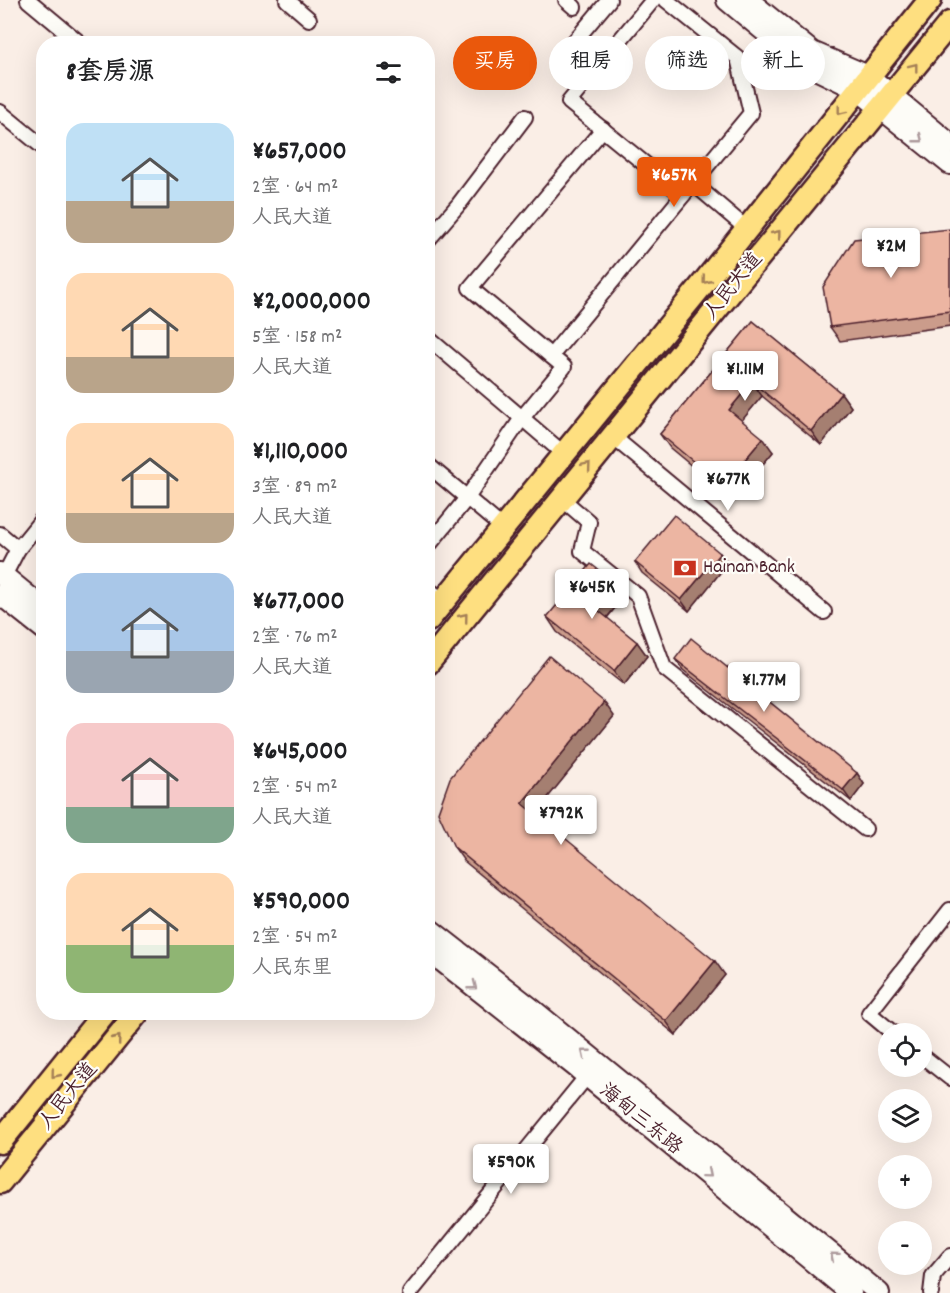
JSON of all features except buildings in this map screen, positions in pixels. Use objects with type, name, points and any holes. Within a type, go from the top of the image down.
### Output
[{"type":"main road","points":[[727,0],[803,63],[863,83]]},
{"type":"main road","points":[[748,0],[812,52],[863,83],[950,164]]},
{"type":"main road","name":"人民大道","points":[[435,595],[503,528],[747,230],[930,0]]},
{"type":"main road","name":"人民大道","points":[[435,654],[950,23]]},
{"type":"main road","points":[[886,103],[950,144]]},
{"type":"main road","points":[[1,581],[36,604]]},
{"type":"main road","points":[[1,581],[36,620]]},
{"type":"main road","points":[[435,933],[541,1016],[879,1293]]},
{"type":"main road","name":"海甸三东路","points":[[435,956],[587,1076],[850,1293]]},
{"type":"main road","name":"人民大道","points":[[0,1142],[99,1020]]},
{"type":"main road","name":"人民大道","points":[[0,1182],[132,1020]]},
{"type":"street","points":[[28,0],[71,36]]},
{"type":"street","points":[[287,0],[309,19]]},
{"type":"street","points":[[579,36],[609,0]]},
{"type":"street","points":[[653,0],[569,102],[603,129],[747,230]]},
{"type":"street","points":[[551,356],[750,113],[738,58],[666,0]]},
{"type":"street","points":[[0,112],[36,138]]},
{"type":"street","points":[[435,232],[525,117]]},
{"type":"street","points":[[435,537],[467,498],[522,418],[564,367],[470,288],[603,129]]},
{"type":"street","points":[[435,344],[564,454]]},
{"type":"street","points":[[612,435],[824,612]]},
{"type":"street","points":[[435,471],[503,528]]},
{"type":"street","points":[[561,498],[589,522],[582,551],[638,596],[664,668],[865,829]]},
{"type":"street","points":[[1,581],[18,549],[36,527]]},
{"type":"street","points":[[0,534],[18,549]]},
{"type":"street","points":[[881,1023],[869,1013],[950,910]]},
{"type":"street","points":[[932,1064],[950,1078]]},
{"type":"street","points":[[410,1293],[587,1076]]},
{"type":"street","points":[[932,1293],[933,1276],[950,1256]]},
{"type":"place","name":"Hainan Bank","points":[[685,568]]}]
